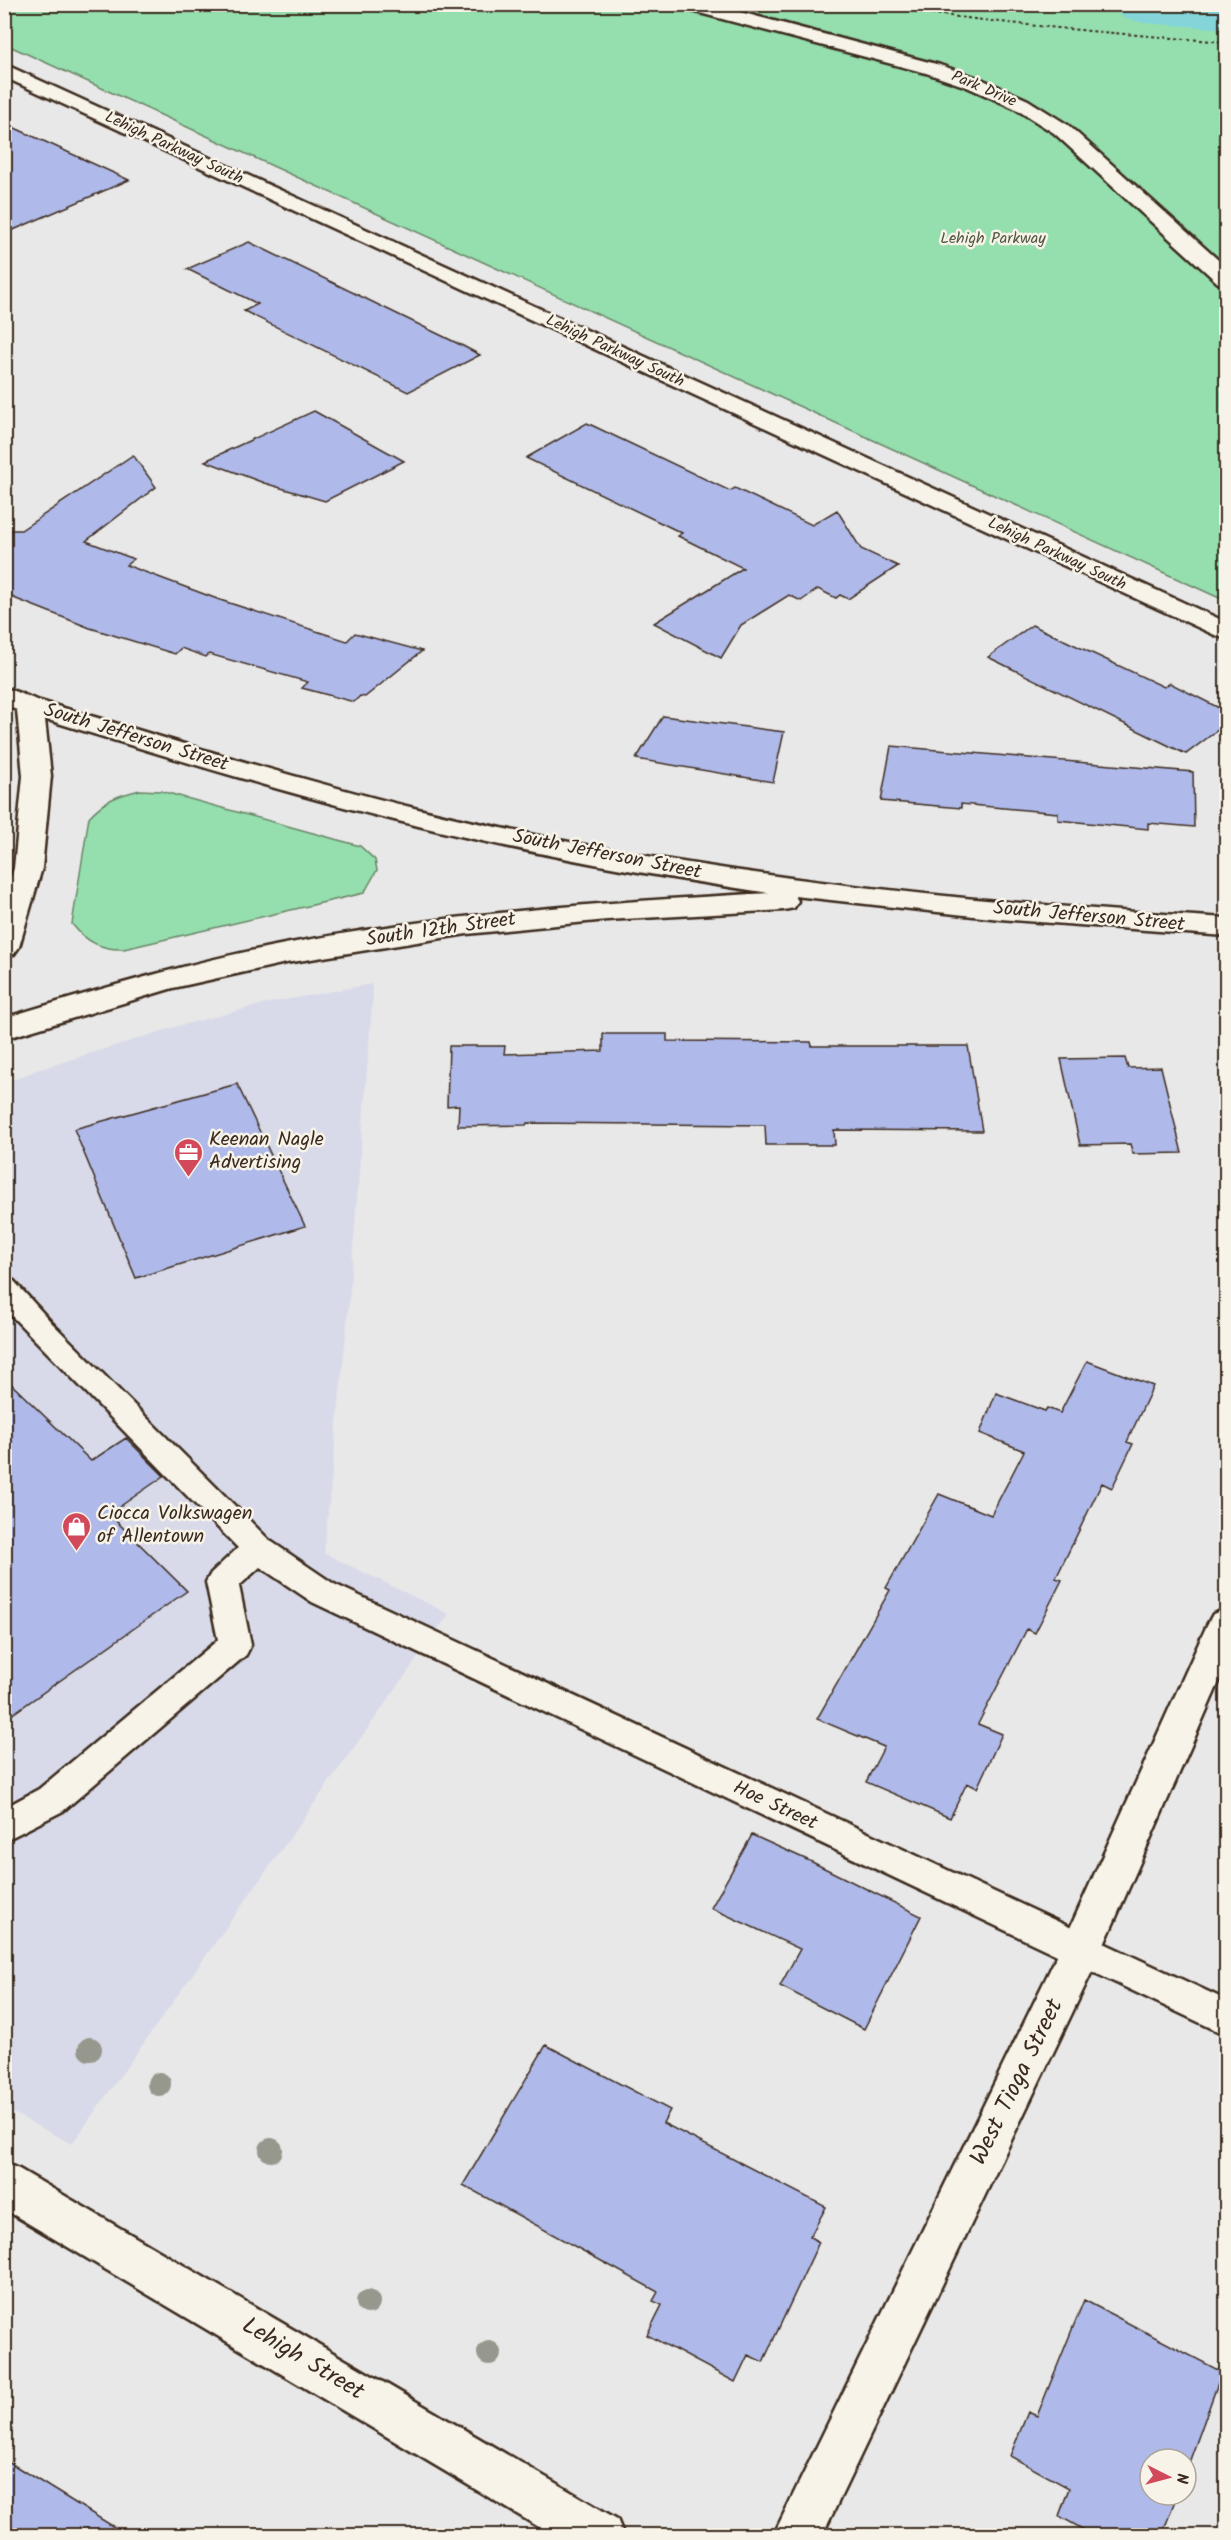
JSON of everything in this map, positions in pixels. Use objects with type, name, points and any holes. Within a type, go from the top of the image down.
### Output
[{"type":"street","name":"Park Drive","points":[[687,4],[933,69],[974,83],[1021,104],[1061,129],[1227,278]]},
{"type":"street","name":"Lehigh Parkway South","points":[[4,70],[1227,631]]},
{"type":"street","name":"South Jefferson Street","points":[[4,696],[30,706],[265,776],[416,816],[566,849],[702,873],[888,899],[1155,924],[1227,927]]},
{"type":"street","points":[[4,947],[28,868],[37,776],[30,706]]},
{"type":"street","name":"South 12th Street","points":[[4,1029],[169,980],[286,953],[467,925],[607,910],[724,903],[888,899]]},
{"type":"street","name":"West Tioga Street","points":[[797,2535],[1081,1950],[1227,1625]]},
{"type":"street","name":"Lehigh Street","points":[[4,2184],[600,2535]]},
{"type":"lane","name":"Hoe Street","points":[[4,1289],[42,1331],[258,1549],[323,1593],[1227,2018]]},
{"type":"lane","points":[[4,1826],[51,1800],[235,1645],[222,1582],[258,1549]]},
{"type":"path","points":[[866,4],[922,13],[1090,32],[1227,42]]},
{"type":"shaded area","points":[[371,984],[373,994],[348,1314],[324,1553],[449,1614],[72,2144],[5,2109],[5,1083],[37,1070],[178,1026],[268,1003]]},
{"type":"green space","name":"Lehigh Parkway","points":[[5,4],[1226,5],[1226,601],[5,44]]},
{"type":"green space","points":[[140,790],[161,791],[360,846],[375,860],[377,870],[364,893],[124,949],[95,944],[83,936],[72,924],[89,817],[100,806],[112,799]]},
{"type":"building","points":[[4,123],[129,180],[4,234]]},
{"type":"building","points":[[249,242],[480,355],[408,392],[244,311],[258,304],[187,269]]},
{"type":"building","points":[[314,411],[404,461],[325,501],[264,483],[205,461]]},
{"type":"building","points":[[587,423],[730,491],[735,488],[812,525],[837,510],[861,549],[898,566],[848,599],[840,595],[836,598],[818,589],[801,601],[789,595],[741,625],[721,658],[654,623],[743,568],[678,536],[682,533],[526,458]]},
{"type":"building","points":[[133,455],[156,487],[86,541],[134,559],[126,565],[220,600],[347,641],[355,633],[422,651],[365,697],[360,696],[354,702],[302,688],[308,682],[209,654],[206,657],[181,648],[175,654],[90,628],[6,595],[4,530],[21,530]]},
{"type":"building","points":[[1032,625],[1164,687],[1170,683],[1227,712],[1227,723],[1186,754],[988,657]]},
{"type":"building","points":[[663,716],[784,732],[773,782],[636,759]]},
{"type":"building","points":[[891,746],[1193,772],[1194,827],[1148,823],[1148,829],[1058,820],[1058,813],[961,804],[961,808],[881,801]]},
{"type":"building","points":[[603,1034],[667,1034],[667,1041],[811,1042],[812,1046],[968,1046],[982,1131],[834,1130],[835,1145],[766,1145],[765,1125],[527,1123],[526,1125],[458,1126],[459,1105],[447,1106],[449,1046],[505,1046],[504,1054],[603,1051]]},
{"type":"building","points":[[1125,1058],[1128,1068],[1161,1067],[1182,1153],[1133,1154],[1130,1144],[1080,1145],[1061,1059]]},
{"type":"building","name":"Keenan Nagle Advertising","points":[[237,1084],[305,1226],[136,1278],[74,1129]]},
{"type":"building","points":[[1087,1361],[1153,1386],[1127,1442],[1133,1444],[1112,1488],[1102,1483],[1056,1578],[1062,1580],[1035,1633],[1027,1629],[978,1724],[1002,1734],[977,1788],[967,1783],[950,1818],[866,1782],[884,1747],[817,1719],[890,1590],[886,1588],[939,1494],[991,1515],[1024,1451],[980,1433],[996,1393],[1045,1411],[1047,1408],[1060,1413]]},
{"type":"building","name":"Ciocca Volkswagen of Allentown","points":[[4,1377],[91,1461],[126,1438],[164,1476],[109,1514],[187,1591],[4,1720]]},
{"type":"building","points":[[752,1835],[921,1916],[864,2029],[780,1986],[800,1949],[711,1908]]},
{"type":"building","points":[[546,2045],[670,2110],[663,2123],[826,2207],[810,2237],[819,2242],[763,2362],[748,2355],[735,2382],[647,2335],[662,2305],[653,2301],[658,2292],[463,2185]]},
{"type":"building","points":[[1084,2300],[1222,2372],[1195,2447],[1138,2447],[1138,2507],[1172,2507],[1162,2535],[1093,2535],[1059,2516],[1069,2488],[1010,2456],[1028,2412],[1037,2416]]},
{"type":"building","points":[[4,2459],[127,2535],[4,2535]]},
{"type":"waterway","points":[[1144,4],[1226,10]]},
{"type":"place","name":"Keenan Nagle Advertising","points":[[188,1178]]},
{"type":"place","name":"Ciocca Volkswagen of Allentown","points":[[76,1552]]}]
